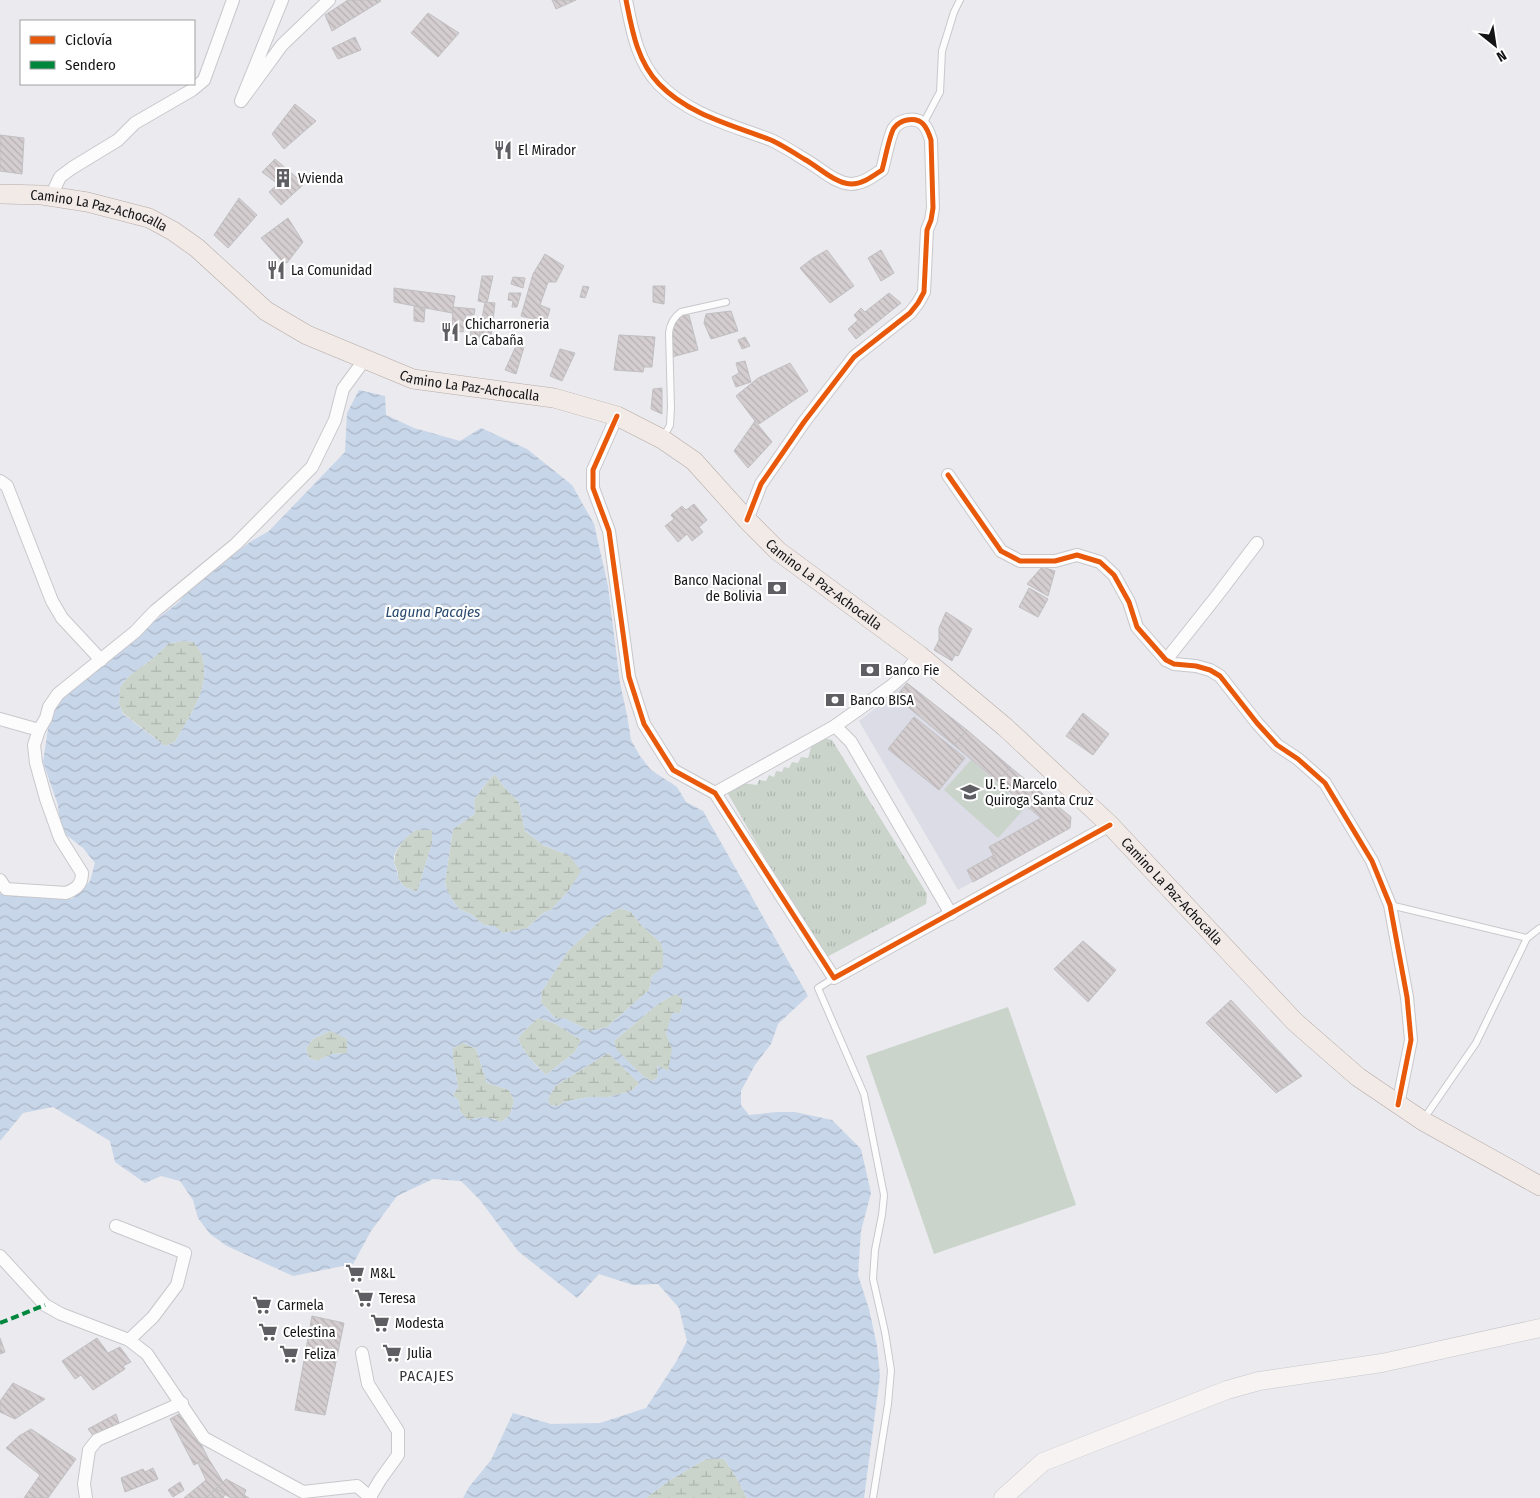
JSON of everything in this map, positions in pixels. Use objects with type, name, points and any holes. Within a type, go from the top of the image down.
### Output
[{"type":"main road","name":"Camino La Paz-Achocalla","points":[[0,194],[50,196],[87,202],[116,211],[150,218],[197,248],[266,311],[307,335],[413,379],[554,398],[617,416],[662,439],[694,461],[747,520],[778,551],[919,655],[1005,727],[1110,825],[1295,1022],[1358,1077],[1423,1122],[1540,1186]]},
{"type":"main road","points":[[1003,1498],[1043,1462],[1227,1390],[1259,1381],[1382,1364],[1540,1328]]},
{"type":"street","points":[[50,196],[60,177],[66,172],[118,140],[135,123],[192,90],[204,80],[233,0]]},
{"type":"street","points":[[282,0],[241,101],[282,46],[329,0]]},
{"type":"street","points":[[626,0],[634,40],[645,66],[658,84],[676,100],[713,119],[773,141],[814,164],[840,182],[853,184],[866,181],[882,170],[894,129],[902,121],[914,119],[923,124],[928,130],[931,140],[933,208],[931,220],[926,230],[924,292],[910,313],[854,357],[835,381],[761,484],[747,520]]},
{"type":"street","points":[[0,880],[6,889],[66,894],[79,885],[82,873],[60,838],[46,800],[36,763],[34,745],[38,730],[46,718],[49,707],[58,694],[135,632],[155,611],[236,544],[312,467],[335,420],[343,389],[365,359]]},
{"type":"street","points":[[617,416],[593,470],[593,488],[609,531],[629,677],[644,724],[673,770],[715,793],[834,978],[1110,825]]},
{"type":"street","points":[[948,475],[1001,551],[1020,561],[1055,561],[1077,555],[1100,562],[1114,575],[1118,582],[1129,602],[1137,627],[1166,660],[1174,664],[1196,666],[1210,670],[1220,676],[1257,724],[1277,745],[1298,759],[1325,783],[1372,860],[1390,905],[1406,997],[1411,1040],[1398,1105]]},
{"type":"street","points":[[0,481],[7,486],[52,601],[62,618],[101,660]]},
{"type":"street","points":[[1166,660],[1257,543]]},
{"type":"street","points":[[715,793],[835,726],[890,687],[903,676],[919,655]]},
{"type":"street","points":[[0,719],[38,730]]},
{"type":"street","points":[[835,726],[852,742],[951,914]]},
{"type":"street","points":[[116,1226],[185,1253],[177,1285],[153,1316],[129,1340]]},
{"type":"street","points":[[0,1256],[45,1305],[61,1314],[129,1340],[147,1354],[204,1438],[301,1495],[357,1486],[371,1498],[380,1480],[398,1455],[398,1431],[368,1384],[362,1353]]},
{"type":"street","points":[[86,1498],[84,1484],[88,1450],[97,1440],[182,1403]]},
{"type":"lane","points":[[923,124],[940,92],[942,51],[954,12],[960,0]]},
{"type":"lane","points":[[662,439],[670,425],[670,326],[681,312],[726,302]]},
{"type":"lane","points":[[1390,905],[1527,938]]},
{"type":"lane","points":[[1423,1122],[1476,1043],[1527,938],[1540,928]]},
{"type":"lane","points":[[834,978],[818,988],[864,1094],[884,1195],[874,1279],[891,1370],[888,1404],[874,1498]]},
{"type":"shaded area","name":"U. E. Marcelo Quiroga Santa Cruz","points":[[907,683],[967,730],[1071,817],[1070,828],[958,890],[859,721]]},
{"type":"green space","points":[[181,641],[194,642],[201,652],[204,681],[197,702],[175,742],[165,746],[123,713],[119,704],[120,687],[129,676],[151,660],[168,644]]},
{"type":"green space","points":[[824,738],[832,740],[927,894],[926,904],[823,959],[727,792],[741,783],[757,785],[759,780],[766,781],[769,775],[774,777],[776,771],[782,772],[784,767],[789,768],[792,762],[798,763],[801,757],[808,758],[812,744]]},
{"type":"green space","points":[[971,760],[1025,808],[998,838],[944,790]]},
{"type":"green space","points":[[495,774],[504,787],[519,802],[525,831],[543,845],[570,856],[582,871],[569,890],[551,910],[543,913],[527,928],[503,933],[495,927],[484,925],[471,914],[459,909],[447,890],[445,882],[453,829],[475,814],[474,800]]},
{"type":"green space","points":[[432,829],[432,843],[417,892],[405,887],[398,879],[398,872],[394,863],[396,852],[404,839],[416,830]]},
{"type":"green space","points":[[619,908],[631,912],[643,927],[660,942],[663,949],[663,967],[652,976],[649,990],[607,1027],[590,1031],[564,1018],[555,1018],[541,1002],[542,991],[568,951],[602,919]]},
{"type":"green space","points":[[675,994],[683,999],[680,1013],[666,1033],[673,1049],[668,1071],[657,1066],[658,1077],[652,1081],[644,1077],[616,1050],[614,1041],[658,1004]]},
{"type":"green space","points":[[1008,1007],[1076,1205],[934,1254],[866,1056]]},
{"type":"green space","points":[[538,1018],[556,1024],[581,1040],[575,1052],[546,1075],[526,1053],[518,1038]]},
{"type":"green space","points":[[330,1031],[347,1038],[347,1053],[332,1054],[317,1061],[309,1058],[306,1048],[313,1039]]},
{"type":"green space","points":[[463,1043],[476,1049],[487,1083],[509,1090],[514,1101],[510,1115],[501,1122],[484,1117],[468,1121],[460,1111],[459,1101],[453,1095],[458,1087],[453,1048]]},
{"type":"green space","points":[[608,1053],[639,1083],[634,1089],[608,1097],[588,1097],[564,1102],[558,1106],[550,1105],[548,1099],[555,1086]]},
{"type":"green space","points":[[706,1459],[724,1459],[747,1498],[646,1498],[670,1480]]},
{"type":"water","name":"Laguna Pacajes","points":[[359,390],[385,396],[386,415],[414,428],[460,441],[481,428],[527,449],[572,485],[594,524],[608,586],[620,683],[631,740],[651,770],[677,787],[686,802],[703,811],[808,996],[778,1024],[771,1044],[755,1065],[741,1091],[741,1105],[749,1115],[795,1112],[832,1120],[861,1149],[871,1193],[861,1231],[858,1275],[869,1309],[877,1346],[880,1376],[864,1498],[747,1498],[724,1459],[706,1459],[670,1480],[646,1498],[463,1498],[469,1487],[491,1460],[513,1413],[551,1424],[600,1423],[646,1408],[676,1362],[687,1341],[679,1308],[658,1284],[633,1285],[599,1274],[577,1298],[518,1251],[480,1200],[461,1181],[433,1179],[397,1196],[371,1231],[353,1264],[293,1276],[227,1246],[210,1234],[198,1218],[193,1200],[180,1181],[161,1176],[145,1183],[115,1162],[110,1141],[53,1107],[23,1113],[0,1141],[0,894],[72,899],[90,881],[95,863],[83,848],[60,830],[58,805],[43,762],[51,709],[57,697],[179,602],[190,587],[250,542],[269,531],[345,452],[347,413]],"holes":[[[181,641],[194,642],[201,652],[203,659],[204,681],[197,702],[175,742],[165,746],[123,714],[119,704],[120,687],[129,676],[151,660],[168,644]],[[495,774],[504,787],[519,802],[525,831],[543,845],[570,856],[581,871],[569,890],[551,910],[543,913],[527,928],[503,933],[495,926],[484,925],[471,914],[459,909],[447,890],[445,883],[453,829],[475,814],[474,800]],[[416,830],[432,830],[432,843],[417,892],[405,887],[398,879],[394,863],[397,849]],[[619,908],[631,912],[643,927],[660,942],[663,949],[663,967],[652,976],[649,990],[607,1027],[590,1031],[564,1018],[555,1018],[541,1002],[542,991],[568,951],[602,919]],[[675,994],[683,999],[680,1013],[672,1013],[666,1033],[672,1049],[668,1071],[657,1065],[658,1077],[652,1081],[644,1077],[617,1050],[614,1041],[658,1004]],[[538,1018],[556,1024],[581,1040],[575,1052],[546,1075],[530,1058],[518,1038]],[[330,1031],[347,1039],[347,1053],[332,1054],[317,1061],[309,1058],[306,1048],[313,1039]],[[463,1043],[476,1049],[487,1083],[509,1090],[514,1101],[510,1115],[501,1122],[484,1117],[468,1120],[460,1111],[459,1101],[453,1095],[458,1087],[453,1048]],[[608,1053],[639,1083],[628,1092],[608,1097],[588,1097],[564,1102],[558,1106],[550,1105],[548,1099],[555,1086]]]},
{"type":"building","points":[[348,0],[381,1],[332,31],[325,15]]},
{"type":"building","points":[[552,0],[576,0],[556,9]]},
{"type":"building","points":[[428,13],[459,33],[438,57],[411,33]]},
{"type":"building","points":[[355,37],[361,50],[338,59],[332,48]]},
{"type":"building","points":[[295,104],[316,121],[284,149],[272,134]]},
{"type":"building","points":[[0,135],[24,138],[22,174],[0,171]]},
{"type":"building","name":"Vvienda","points":[[275,159],[304,184],[281,205],[269,192],[278,184],[262,172]]},
{"type":"building","points":[[239,198],[257,215],[228,248],[214,235]]},
{"type":"building","points":[[288,218],[303,242],[287,263],[281,260],[261,238]]},
{"type":"building","points":[[827,250],[854,286],[830,303],[800,268]]},
{"type":"building","points":[[881,250],[894,273],[881,281],[868,258]]},
{"type":"building","points":[[545,254],[564,266],[556,282],[548,282],[540,305],[550,309],[546,322],[521,316],[533,274]]},
{"type":"building","points":[[482,276],[493,276],[487,303],[478,301]]},
{"type":"building","points":[[513,277],[525,278],[523,288],[511,284]]},
{"type":"building","points":[[583,286],[589,287],[585,298],[580,297]]},
{"type":"building","points":[[653,286],[665,286],[664,304],[653,302]]},
{"type":"building","points":[[394,288],[455,296],[452,313],[394,302]]},
{"type":"building","points":[[509,293],[521,293],[517,307],[512,307],[513,301],[508,300]]},
{"type":"building","points":[[889,293],[901,303],[856,339],[848,329],[858,320],[854,315],[861,308],[865,312]]},
{"type":"building","points":[[485,302],[495,303],[491,337],[479,335]]},
{"type":"building","points":[[414,306],[425,308],[424,322],[414,321]]},
{"type":"building","points":[[453,307],[475,309],[474,315],[466,315],[463,332],[452,330]]},
{"type":"building","points":[[731,311],[738,331],[711,339],[704,323],[706,314]]},
{"type":"building","points":[[682,315],[689,315],[698,350],[672,357],[672,333],[675,322]]},
{"type":"building","points":[[482,319],[478,345],[469,344],[472,320]]},
{"type":"building","points":[[619,335],[655,337],[652,367],[644,367],[643,372],[614,370]]},
{"type":"building","points":[[745,337],[750,346],[742,349],[738,340]]},
{"type":"building","points":[[516,346],[524,347],[516,374],[505,370]]},
{"type":"building","points":[[560,349],[575,353],[562,381],[550,376]]},
{"type":"building","points":[[745,361],[751,382],[736,387],[732,377],[739,373],[736,363]]},
{"type":"building","points":[[790,363],[808,391],[759,424],[736,396],[758,378]]},
{"type":"building","points":[[662,388],[662,414],[651,409],[653,389]]},
{"type":"building","points":[[755,421],[772,442],[748,468],[734,451]]},
{"type":"building","points":[[694,504],[707,520],[699,527],[703,532],[692,541],[687,534],[678,542],[665,526],[674,519],[671,515],[682,506],[686,510]]},
{"type":"building","points":[[1042,567],[1055,571],[1048,596],[1027,584]]},
{"type":"building","points":[[1029,588],[1048,599],[1038,617],[1019,607]]},
{"type":"building","points":[[946,612],[972,629],[958,656],[955,655],[952,661],[934,650],[939,640],[939,628]]},
{"type":"building","points":[[907,683],[967,730],[954,745],[896,697]]},
{"type":"building","points":[[1083,713],[1109,734],[1093,755],[1066,736]]},
{"type":"building","points":[[914,717],[965,758],[939,790],[888,749]]},
{"type":"building","points":[[967,730],[1010,767],[998,782],[954,745]]},
{"type":"building","points":[[1010,767],[1071,817],[1070,828],[1000,867],[989,847],[1041,818],[998,782]]},
{"type":"building","points":[[994,855],[1000,867],[973,882],[967,870]]},
{"type":"building","points":[[1083,941],[1116,970],[1088,1002],[1054,969]]},
{"type":"building","points":[[1231,1000],[1302,1076],[1276,1093],[1206,1023]]},
{"type":"building","points":[[312,1316],[344,1323],[325,1415],[295,1410]]},
{"type":"building","points":[[0,1338],[5,1352],[0,1354]]},
{"type":"building","points":[[97,1338],[108,1353],[120,1347],[131,1362],[123,1366],[125,1369],[93,1390],[81,1375],[75,1379],[62,1361]]},
{"type":"building","points":[[13,1383],[45,1399],[15,1419],[0,1412],[0,1401]]},
{"type":"building","points":[[184,1411],[208,1458],[194,1465],[170,1419]]},
{"type":"building","points":[[116,1414],[120,1426],[95,1438],[88,1429]]},
{"type":"building","points":[[31,1429],[76,1459],[48,1498],[24,1498],[40,1475],[6,1448],[19,1436]]},
{"type":"building","points":[[208,1458],[223,1482],[206,1498],[184,1498],[206,1480],[198,1463]]},
{"type":"building","points":[[153,1468],[158,1479],[125,1492],[121,1478],[143,1469],[145,1472]]},
{"type":"building","points":[[226,1479],[246,1490],[244,1495],[249,1498],[231,1498],[216,1489]]},
{"type":"building","points":[[180,1482],[184,1490],[173,1497],[168,1490]]},
{"type":"building","points":[[216,1489],[225,1494],[223,1498],[206,1498]]},
{"type":"marked path","points":[[0,1323],[45,1305]]},
{"type":"cycle path","points":[[626,0],[633,34],[640,55],[652,75],[671,95],[712,118],[775,142],[839,181],[851,184],[860,183],[882,170],[892,132],[903,121],[912,119],[923,124],[931,140],[933,208],[927,230],[924,292],[910,313],[854,357],[804,422],[761,484],[747,520]]},
{"type":"cycle path","points":[[617,416],[593,470],[593,488],[609,531],[629,677],[644,724],[673,770],[715,793],[834,978],[1110,825]]},
{"type":"cycle path","points":[[948,475],[1001,551],[1020,561],[1055,561],[1077,555],[1100,562],[1114,575],[1129,602],[1137,627],[1166,660],[1174,664],[1196,666],[1210,670],[1220,676],[1277,745],[1298,759],[1325,783],[1372,861],[1390,905],[1407,997],[1411,1040],[1398,1105]]},
{"type":"place","name":"El Mirador","points":[[503,150]]},
{"type":"place","name":"Vvienda","points":[[283,178]]},
{"type":"place","name":"La Comunidad","points":[[276,270]]},
{"type":"place","name":"Chicharroneria La Cabaña","points":[[450,332]]},
{"type":"place","name":"Banco Nacional de Bolivia","points":[[777,588]]},
{"type":"place","name":"Banco Fie","points":[[870,670]]},
{"type":"place","name":"Banco BISA","points":[[835,700]]},
{"type":"place","name":"U. E. Marcelo Quiroga Santa Cruz","points":[[970,792]]},
{"type":"place","name":"M&L","points":[[355,1273]]},
{"type":"place","name":"Teresa","points":[[364,1298]]},
{"type":"place","name":"Carmela","points":[[262,1305]]},
{"type":"place","name":"Modesta","points":[[380,1323]]},
{"type":"place","name":"Celestina","points":[[268,1332]]},
{"type":"place","name":"Julia","points":[[392,1353]]},
{"type":"place","name":"Feliza","points":[[289,1354]]},
{"type":"district","name":"PACAJES","points":[[427,1376]]}]
